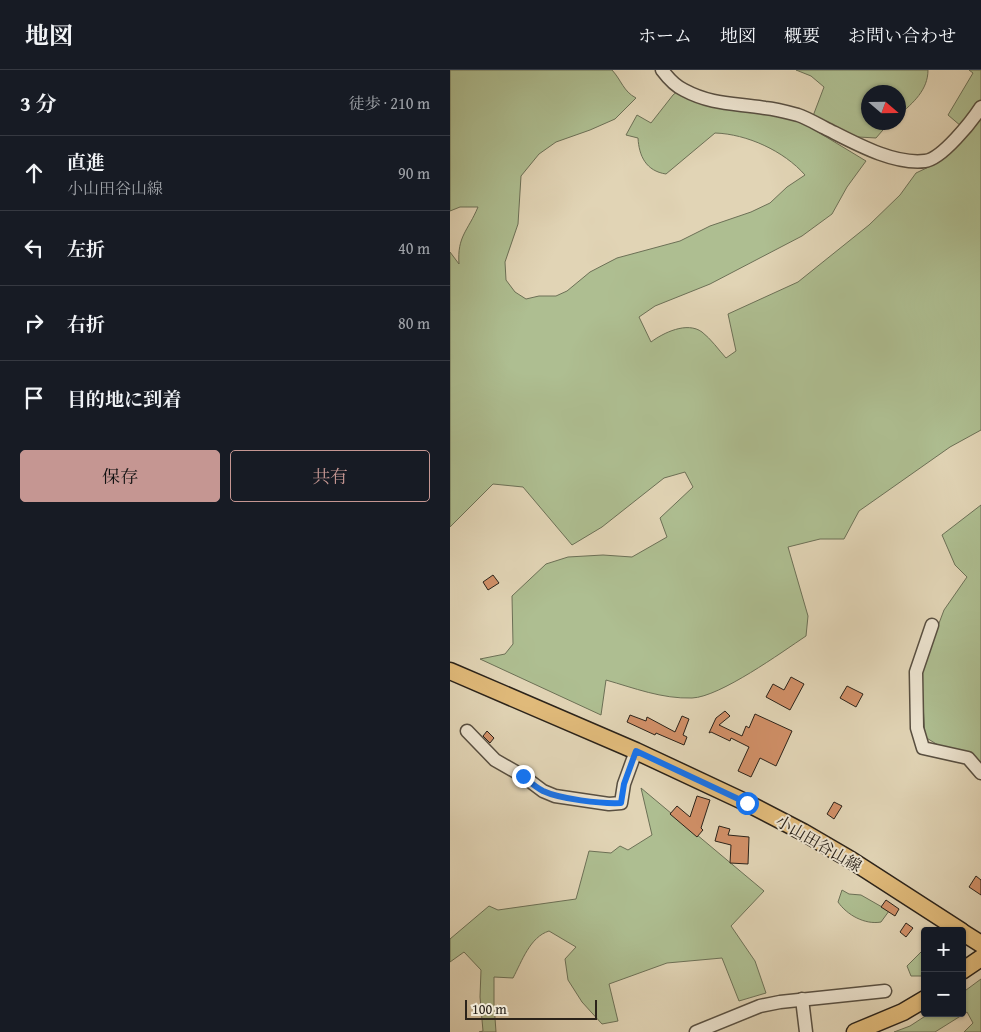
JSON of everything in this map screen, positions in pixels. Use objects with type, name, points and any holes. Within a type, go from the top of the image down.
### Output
[{"type":"main road","name":"小山田谷山線","points":[[450,671],[636,751],[747,803],[851,860],[956,927]]},
{"type":"main road","name":"小山田谷山線","points":[[966,934],[981,944]]},
{"type":"main road","points":[[966,969],[981,958]]},
{"type":"main road","points":[[855,1032],[903,1012],[921,1001]]},
{"type":"street","points":[[662,70],[671,81],[683,90],[714,102],[765,108],[800,116],[852,142],[907,161],[926,161],[934,158],[948,146],[981,107]]},
{"type":"street","points":[[932,625],[916,672],[917,728],[923,748],[968,758],[981,773]]},
{"type":"street","points":[[467,732],[495,760],[523,776],[543,791],[555,796],[609,804],[621,803],[624,784],[636,751]]},
{"type":"street","points":[[696,1032],[760,1006],[802,999],[885,991]]},
{"type":"street","points":[[802,999],[806,1032]]},
{"type":"green space","points":[[450,70],[612,70],[625,89],[636,98],[615,119],[556,142],[539,154],[521,176],[518,224],[505,262],[506,280],[515,292],[526,299],[539,296],[556,296],[567,291],[590,272],[617,258],[680,241],[710,226],[751,212],[770,203],[787,187],[805,175],[787,158],[764,145],[740,137],[715,133],[666,174],[653,170],[642,157],[638,138],[626,135],[637,115],[651,123],[679,90],[794,119],[866,161],[847,187],[832,214],[802,236],[710,284],[655,306],[639,317],[651,342],[675,330],[682,328],[696,329],[702,332],[726,358],[736,351],[728,314],[798,282],[869,225],[900,195],[916,173],[935,164],[968,132],[948,115],[973,73],[969,70],[981,70],[981,430],[950,447],[859,511],[844,539],[820,539],[788,547],[808,616],[806,636],[750,673],[704,696],[692,698],[670,697],[606,680],[601,715],[480,659],[505,654],[513,644],[512,596],[546,564],[568,557],[603,555],[632,557],[667,537],[660,518],[693,487],[685,472],[664,478],[602,527],[572,545],[523,487],[493,484],[450,527],[450,252],[459,264],[461,240],[478,207],[460,207],[450,211]]},
{"type":"green space","points":[[796,70],[928,70],[923,90],[906,108],[906,85],[861,85],[861,130],[883,130],[876,138],[841,136],[813,116],[824,87],[811,76]]},
{"type":"green space","points":[[981,505],[981,762],[973,754],[938,745],[925,737],[921,671],[944,610],[967,577],[955,565],[942,535]]},
{"type":"green space","points":[[641,788],[764,891],[731,926],[755,961],[766,993],[739,1001],[722,958],[667,963],[609,984],[618,1021],[602,1024],[582,1002],[568,980],[565,959],[576,947],[549,931],[542,934],[532,944],[523,957],[513,978],[494,977],[496,1032],[479,1032],[483,1031],[480,997],[481,970],[464,952],[450,962],[450,939],[489,906],[498,910],[576,899],[589,851],[611,853],[620,846],[628,850],[652,835]]},
{"type":"green space","points":[[842,890],[849,894],[861,895],[889,911],[881,922],[869,922],[857,918],[846,911],[838,902]]},
{"type":"green space","points":[[921,952],[921,976],[911,976],[907,966]]},
{"type":"green space","points":[[981,979],[981,1032],[964,1032],[973,1023],[966,1013],[966,990]]},
{"type":"green space","points":[[924,1017],[959,1017],[935,1032],[894,1032],[910,1026]]},
{"type":"building","points":[[493,575],[499,583],[488,590],[483,582]]},
{"type":"building","points":[[791,677],[804,684],[790,710],[766,697],[773,684],[784,690]]},
{"type":"building","points":[[847,686],[863,694],[856,707],[840,698]]},
{"type":"building","points":[[725,711],[730,716],[719,725],[742,736],[746,726],[749,728],[755,714],[792,731],[776,766],[760,758],[751,777],[738,771],[749,747],[731,738],[730,741],[711,732],[709,733],[716,718]]},
{"type":"building","points":[[630,715],[646,721],[647,717],[675,732],[682,716],[689,719],[683,735],[687,737],[684,745],[656,733],[655,735],[627,722]]},
{"type":"building","points":[[487,731],[494,738],[490,743],[483,736]]},
{"type":"building","points":[[697,796],[710,800],[701,828],[703,830],[697,837],[670,814],[677,806],[690,817]]},
{"type":"building","points":[[834,802],[842,806],[834,819],[827,814]]},
{"type":"building","points":[[719,826],[730,829],[728,835],[749,837],[748,864],[730,863],[731,845],[715,841]]},
{"type":"building","points":[[976,876],[981,880],[981,895],[969,887]]},
{"type":"building","points":[[886,900],[899,909],[895,916],[881,907]]},
{"type":"building","points":[[906,923],[913,928],[906,937],[900,932]]},
{"type":"route","points":[[523,776],[543,791],[555,796],[609,804],[621,803],[624,784],[636,751],[747,803]]}]
